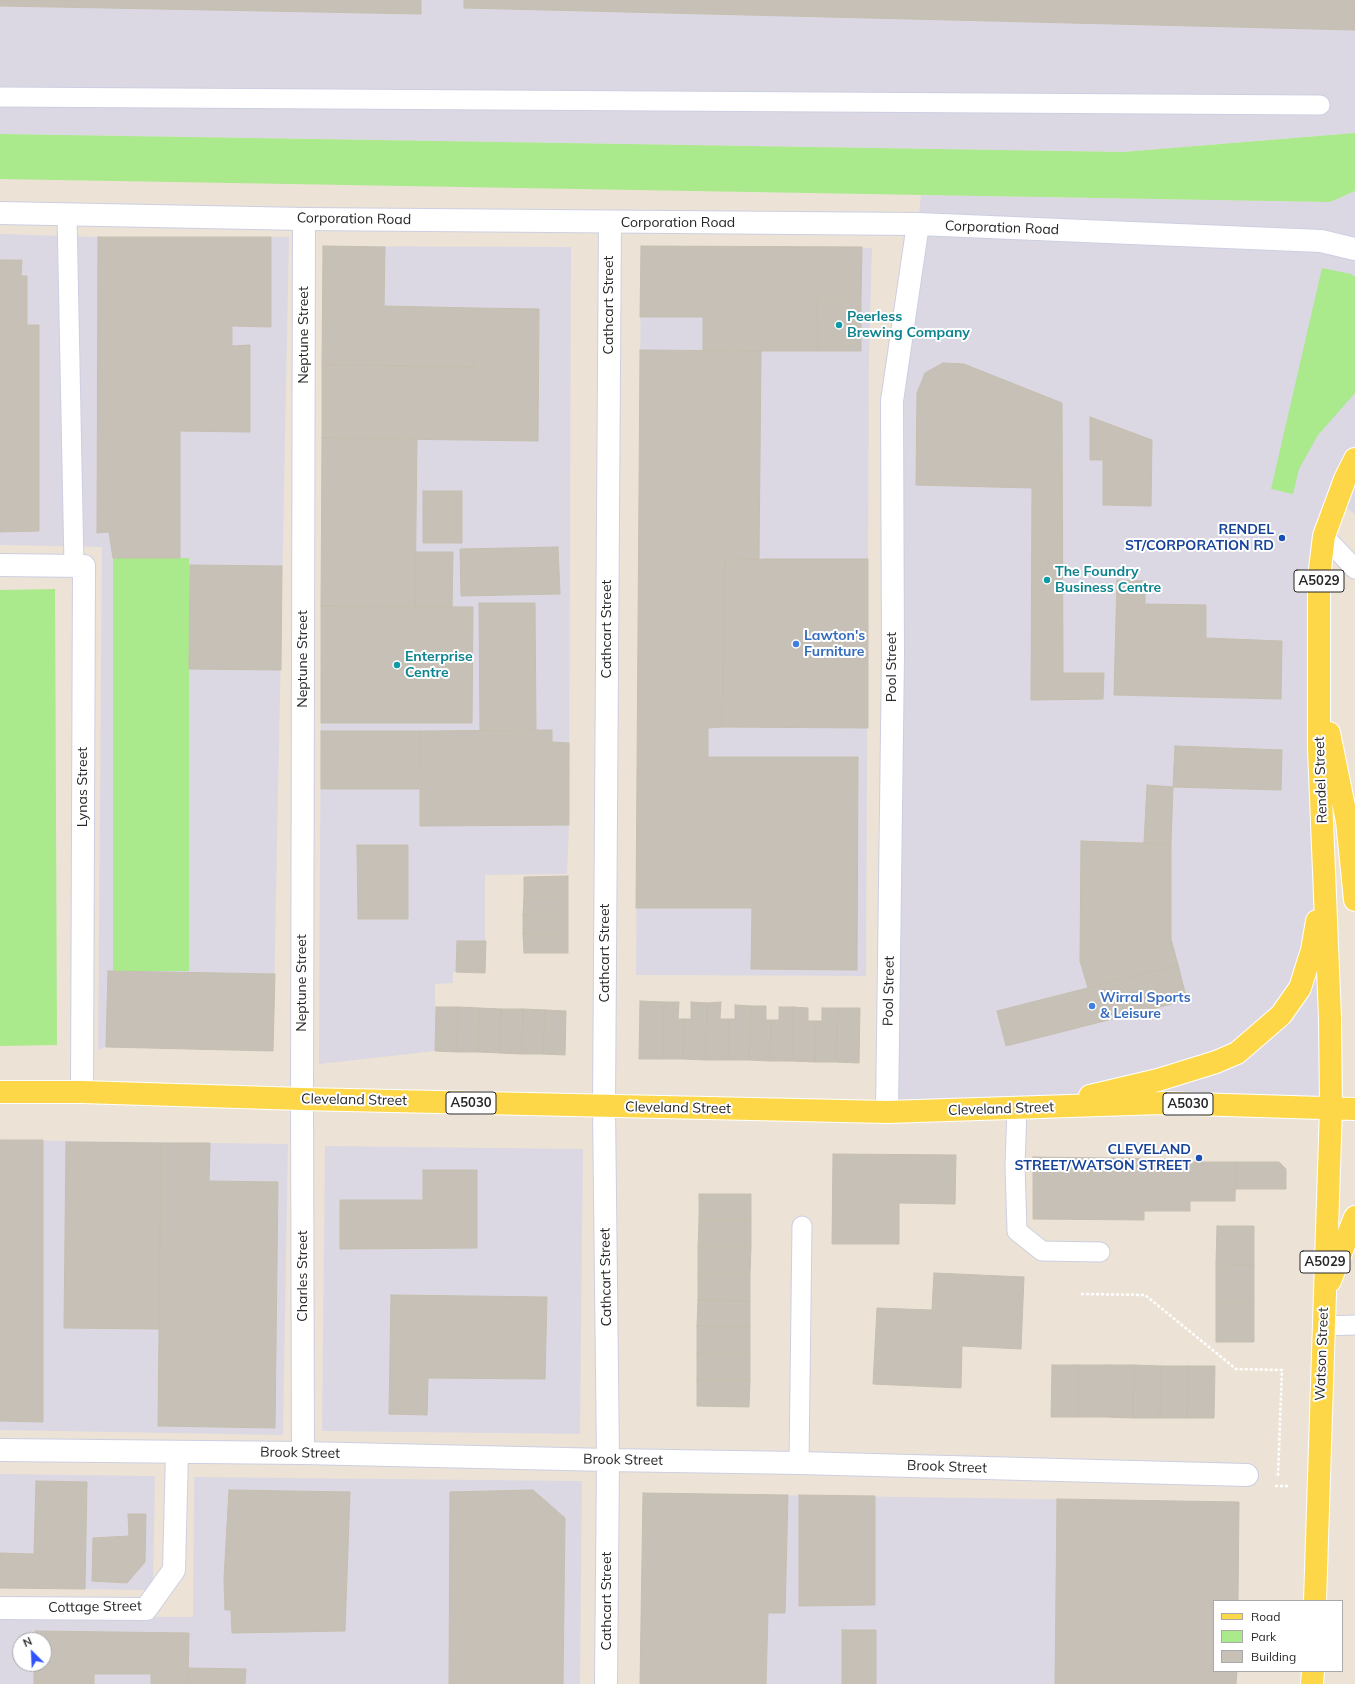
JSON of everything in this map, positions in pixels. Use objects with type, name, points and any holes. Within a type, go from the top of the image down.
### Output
[{"type":"main road","name":"Rendel Street","points":[[1331,1107],[1330,1018],[1319,749],[1319,577],[1324,536],[1350,481],[1355,459]]},
{"type":"main road","points":[[1319,687],[1347,821],[1355,900]]},
{"type":"main road","points":[[1045,1107],[1158,1080],[1216,1062],[1237,1053],[1257,1037],[1281,1015],[1300,988],[1312,950],[1324,872]]},
{"type":"main road","name":"Cleveland Street","points":[[0,1092],[82,1092],[302,1099],[887,1112],[1162,1103],[1331,1107],[1355,1109]]},
{"type":"main road","name":"Watson Street","points":[[1315,1600],[1331,1107]]},
{"type":"main road","points":[[1324,1297],[1355,1217]]},
{"type":"main road","points":[[1312,1684],[1313,1672]]},
{"type":"street","name":"Corporation Road","points":[[0,212],[304,218],[918,224],[1321,241],[1355,249]]},
{"type":"street","name":"Neptune Street","points":[[302,1099],[304,218]]},
{"type":"street","name":"Cathcart Street","points":[[606,1684],[608,1460],[604,1106],[610,222]]},
{"type":"street","name":"Pool Street","points":[[887,1112],[892,656],[892,401],[918,224]]},
{"type":"street","points":[[0,565],[74,566]]},
{"type":"street","name":"Lynas Street","points":[[74,566],[84,566],[82,1092]]},
{"type":"street","name":"Charles Street","points":[[302,1099],[303,1453]]},
{"type":"street","name":"Brook Street","points":[[0,1450],[303,1453],[799,1463],[1247,1475]]},
{"type":"street","name":"Cottage Street","points":[[0,1608],[146,1609],[174,1570],[177,1452]]},
{"type":"lane","points":[[0,97],[1320,106]]},
{"type":"lane","points":[[67,214],[74,566]]},
{"type":"lane","points":[[1324,536],[1355,569]]},
{"type":"lane","points":[[1017,1108],[1015,1166],[1017,1231],[1042,1251],[1100,1252]]},
{"type":"lane","points":[[799,1463],[802,1226]]},
{"type":"lane","points":[[1323,1326],[1355,1326]]},
{"type":"path","points":[[1081,1294],[1145,1295],[1236,1369],[1282,1370],[1278,1475],[1247,1475]]},
{"type":"shaded area","points":[[0,0],[1355,0],[1355,133],[1123,152],[0,134]]},
{"type":"shaded area","points":[[1355,191],[1355,515],[1338,499],[1324,536],[1331,1107],[887,1112],[892,401],[921,195],[1330,202]]},
{"type":"shaded area","points":[[0,234],[98,237],[289,237],[273,1051],[106,1047],[98,1050],[102,547],[0,545]]},
{"type":"shaded area","points":[[323,246],[571,247],[569,825],[567,874],[485,875],[485,973],[453,972],[453,983],[435,984],[435,1051],[319,1064]]},
{"type":"shaded area","points":[[641,246],[872,248],[869,354],[866,976],[636,975]]},
{"type":"shaded area","points":[[0,1140],[288,1144],[283,1435],[0,1430]]},
{"type":"shaded area","points":[[325,1146],[583,1149],[580,1434],[322,1431]]},
{"type":"shaded area","points":[[0,1474],[155,1476],[153,1590],[0,1588]]},
{"type":"shaded area","points":[[194,1477],[582,1481],[580,1684],[0,1684],[0,1616],[193,1617]]},
{"type":"shaded area","points":[[643,1493],[1239,1502],[1238,1600],[1213,1600],[1213,1672],[1237,1672],[1236,1684],[640,1684]]},
{"type":"green space","points":[[1355,133],[1355,191],[1330,202],[0,179],[0,134],[1123,152]]},
{"type":"green space","points":[[1322,268],[1351,274],[1355,277],[1355,393],[1318,435],[1299,469],[1293,494],[1271,489]]},
{"type":"green space","points":[[113,558],[189,558],[189,971],[113,971]]},
{"type":"green space","points":[[55,589],[57,1045],[0,1046],[0,590]]},
{"type":"building","points":[[0,0],[421,0],[421,14],[0,6]]},
{"type":"building","points":[[464,0],[1355,0],[1355,30],[464,8]]},
{"type":"building","points":[[98,237],[271,237],[271,327],[232,326],[232,346],[250,345],[250,432],[180,431],[180,558],[113,558],[109,532],[97,533]]},
{"type":"building","points":[[323,246],[385,247],[384,306],[475,308],[475,367],[322,365]]},
{"type":"building","points":[[641,246],[862,247],[861,299],[817,299],[818,351],[703,351],[703,317],[640,317]]},
{"type":"building","points":[[0,260],[22,260],[21,276],[27,276],[27,325],[39,325],[39,531],[0,532]]},
{"type":"building","name":"Peerless Brewing Company","points":[[817,299],[861,299],[861,351],[818,351]]},
{"type":"building","points":[[475,308],[539,309],[538,441],[322,438],[322,365],[475,367]]},
{"type":"building","points":[[640,350],[761,351],[759,559],[725,560],[722,727],[708,728],[708,757],[858,757],[857,970],[751,969],[752,908],[636,908]]},
{"type":"building","name":"The Foundry Business Centre","points":[[943,363],[964,364],[1062,403],[1063,673],[1104,673],[1103,699],[1031,700],[1032,488],[916,485],[917,393],[925,373]]},
{"type":"building","points":[[1090,417],[1152,440],[1151,506],[1103,505],[1103,460],[1090,460]]},
{"type":"building","points":[[322,438],[417,439],[415,607],[321,606]]},
{"type":"building","points":[[423,491],[462,491],[462,543],[423,543]]},
{"type":"building","points":[[558,547],[560,594],[461,596],[460,549]]},
{"type":"building","points":[[416,552],[453,552],[452,607],[415,607]]},
{"type":"building","name":"Lawton's Furniture","points":[[868,559],[868,728],[722,727],[725,560]]},
{"type":"building","points":[[190,565],[282,566],[281,670],[189,669]]},
{"type":"building","points":[[1117,580],[1145,581],[1145,604],[1206,605],[1206,638],[1282,641],[1281,699],[1114,695]]},
{"type":"building","points":[[479,603],[535,603],[536,730],[480,730]]},
{"type":"building","name":"Enterprise Centre","points":[[321,606],[473,607],[472,723],[321,723]]},
{"type":"building","points":[[552,730],[552,742],[569,743],[569,825],[420,826],[420,731]]},
{"type":"building","points":[[321,731],[420,731],[421,789],[321,789]]},
{"type":"building","points":[[1175,746],[1282,750],[1281,790],[1173,787]]},
{"type":"building","points":[[1147,785],[1173,787],[1171,844],[1144,843]]},
{"type":"building","points":[[1081,841],[1171,844],[1171,939],[1178,965],[1088,988],[1080,961]]},
{"type":"building","points":[[357,845],[408,845],[408,919],[358,919]]},
{"type":"building","points":[[568,876],[568,896],[524,896],[524,877]]},
{"type":"building","points":[[524,896],[568,896],[568,915],[523,915]]},
{"type":"building","points":[[523,915],[568,915],[568,934],[523,934]]},
{"type":"building","points":[[523,934],[568,934],[568,953],[524,953]]},
{"type":"building","points":[[457,941],[486,941],[485,973],[456,972]]},
{"type":"building","name":"Wirral Sports & Leisure","points":[[1178,965],[1187,1000],[1006,1046],[997,1011]]},
{"type":"building","points":[[108,971],[275,974],[273,1051],[106,1047]]},
{"type":"building","points":[[640,1001],[664,1002],[663,1059],[639,1059]]},
{"type":"building","points":[[664,1002],[679,1002],[678,1019],[684,1019],[683,1059],[663,1059]]},
{"type":"building","points":[[691,1002],[707,1003],[706,1060],[683,1059],[684,1019],[691,1019]]},
{"type":"building","points":[[721,1002],[720,1019],[729,1019],[728,1060],[706,1060],[707,1003]]},
{"type":"building","points":[[735,1005],[751,1006],[749,1060],[728,1060],[729,1019],[735,1019]]},
{"type":"building","points":[[751,1006],[766,1006],[766,1020],[771,1020],[770,1061],[749,1060]]},
{"type":"building","points":[[436,1007],[458,1007],[457,1052],[435,1051]]},
{"type":"building","points":[[458,1007],[479,1008],[478,1052],[457,1052]]},
{"type":"building","points":[[779,1007],[793,1007],[792,1061],[770,1061],[771,1020],[779,1020]]},
{"type":"building","points":[[793,1007],[808,1008],[808,1021],[816,1021],[815,1062],[792,1061]]},
{"type":"building","points":[[479,1008],[501,1009],[500,1053],[478,1052]]},
{"type":"building","points":[[822,1008],[838,1008],[836,1062],[815,1062],[816,1021],[822,1021]]},
{"type":"building","points":[[838,1008],[860,1008],[859,1063],[836,1062]]},
{"type":"building","points":[[501,1009],[523,1009],[522,1054],[500,1053]]},
{"type":"building","points":[[523,1009],[545,1010],[543,1054],[522,1054]]},
{"type":"building","points":[[545,1010],[566,1011],[565,1055],[543,1054]]},
{"type":"building","points":[[0,1140],[43,1140],[43,1422],[0,1421]]},
{"type":"building","points":[[66,1142],[161,1143],[159,1329],[64,1328]]},
{"type":"building","points":[[161,1143],[210,1143],[209,1181],[278,1182],[275,1428],[158,1426]]},
{"type":"building","points":[[833,1154],[956,1155],[955,1204],[899,1203],[899,1244],[832,1244]]},
{"type":"building","points":[[1033,1157],[1191,1159],[1191,1162],[1236,1162],[1235,1201],[1190,1201],[1190,1211],[1144,1211],[1144,1220],[1033,1219]]},
{"type":"building","points":[[1236,1162],[1279,1162],[1286,1169],[1286,1189],[1235,1189]]},
{"type":"building","points":[[423,1170],[477,1170],[477,1248],[340,1249],[340,1200],[423,1200]]},
{"type":"building","points":[[699,1194],[751,1194],[751,1220],[699,1220]]},
{"type":"building","points":[[699,1220],[751,1220],[751,1247],[698,1247]]},
{"type":"building","points":[[1217,1226],[1254,1226],[1254,1265],[1216,1264]]},
{"type":"building","points":[[698,1247],[751,1247],[750,1274],[698,1274]]},
{"type":"building","points":[[1216,1264],[1254,1265],[1254,1303],[1216,1303]]},
{"type":"building","points":[[934,1273],[1024,1277],[1021,1349],[962,1346],[961,1388],[873,1384],[877,1308],[932,1310]]},
{"type":"building","points":[[698,1274],[750,1274],[750,1301],[698,1300]]},
{"type":"building","points":[[391,1295],[547,1297],[545,1379],[428,1378],[427,1415],[389,1414]]},
{"type":"building","points":[[698,1300],[750,1301],[750,1327],[697,1326]]},
{"type":"building","points":[[1216,1303],[1254,1303],[1254,1342],[1216,1342]]},
{"type":"building","points":[[697,1326],[750,1327],[750,1353],[697,1353]]},
{"type":"building","points":[[697,1353],[750,1353],[750,1380],[697,1380]]},
{"type":"building","points":[[1052,1365],[1079,1365],[1079,1417],[1051,1417]]},
{"type":"building","points":[[1079,1365],[1106,1365],[1106,1417],[1079,1417]]},
{"type":"building","points":[[1106,1365],[1134,1365],[1133,1418],[1106,1417]]},
{"type":"building","points":[[1134,1365],[1161,1366],[1160,1418],[1133,1418]]},
{"type":"building","points":[[1161,1366],[1188,1366],[1187,1418],[1160,1418]]},
{"type":"building","points":[[1188,1366],[1215,1366],[1214,1418],[1187,1418]]},
{"type":"building","points":[[697,1380],[750,1380],[749,1407],[697,1406]]},
{"type":"building","points":[[36,1481],[87,1482],[85,1589],[0,1588],[0,1553],[34,1554]]},
{"type":"building","points":[[229,1490],[350,1492],[345,1631],[232,1633],[231,1610],[225,1610],[224,1579]]},
{"type":"building","points":[[533,1490],[565,1518],[563,1684],[449,1684],[450,1492]]},
{"type":"building","points":[[643,1493],[788,1495],[785,1613],[768,1613],[766,1684],[640,1684]]},
{"type":"building","points":[[799,1495],[875,1496],[875,1605],[799,1606]]},
{"type":"building","points":[[1057,1499],[1239,1502],[1238,1600],[1213,1600],[1213,1672],[1237,1672],[1236,1684],[1055,1684]]},
{"type":"building","points":[[128,1514],[146,1514],[145,1562],[127,1583],[92,1581],[93,1538],[129,1536]]},
{"type":"building","points":[[842,1630],[876,1630],[876,1684],[842,1684]]},
{"type":"building","points":[[35,1631],[189,1633],[188,1684],[151,1684],[151,1674],[94,1674],[94,1684],[34,1684],[34,1672],[52,1672],[52,1632]]},
{"type":"building","points":[[188,1668],[246,1669],[245,1684],[188,1684]]},
{"type":"place","name":"Peerless Brewing Company","points":[[839,325]]},
{"type":"place","name":"RENDEL ST/CORPORATION RD","points":[[1282,538]]},
{"type":"place","name":"The Foundry Business Centre","points":[[1047,580]]},
{"type":"place","name":"Lawton's Furniture","points":[[796,644]]},
{"type":"place","name":"Enterprise Centre","points":[[397,665]]},
{"type":"place","name":"Wirral Sports & Leisure","points":[[1092,1006]]},
{"type":"place","name":"CLEVELAND STREET/WATSON STREET","points":[[1199,1158]]}]
